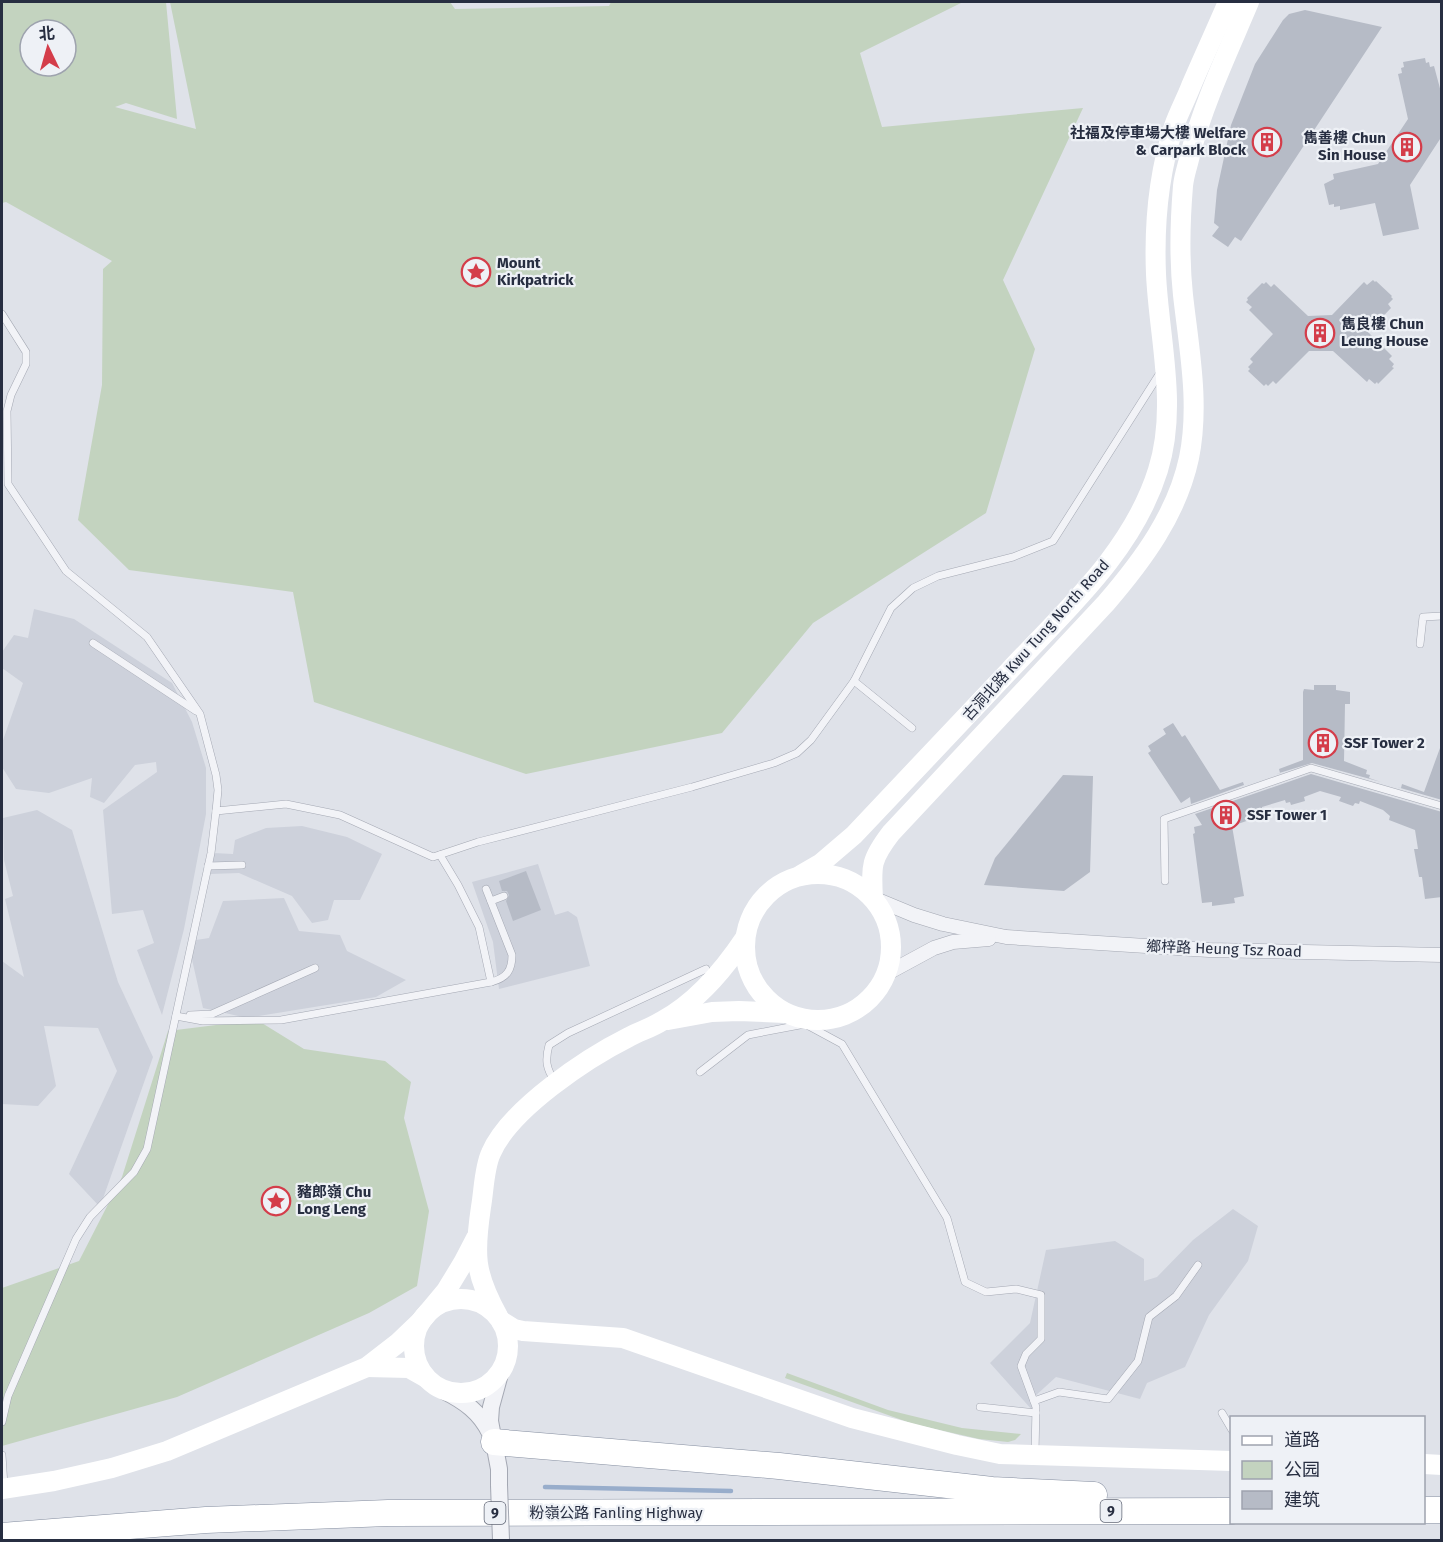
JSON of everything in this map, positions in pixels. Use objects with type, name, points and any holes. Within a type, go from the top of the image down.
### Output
[{"type":"highway","points":[[494,1442],[779,1466],[992,1490],[1230,1502]]},
{"type":"highway","points":[[1425,1510],[1442,1510]]},
{"type":"highway","name":"粉嶺公路 Fanling Highway","points":[[2,1536],[206,1520],[388,1513],[1230,1511]]},
{"type":"main road","name":"古洞北路 Kwu Tung North Road","points":[[801,875],[820,873],[839,876],[857,884],[873,898],[885,916],[891,936],[891,955],[880,986],[867,1001],[839,1017],[806,1019],[788,1013],[771,1003],[749,973],[745,956],[745,938],[749,921],[763,898],[784,882],[820,864],[854,835],[1080,596],[1120,546],[1147,500],[1161,459],[1167,408],[1166,371],[1156,273],[1157,213],[1162,173],[1174,125],[1228,2]]},
{"type":"main road","name":"古洞北路 Kwu Tung North Road","points":[[873,898],[871,870],[876,852],[881,845],[1106,603],[1153,544],[1177,495],[1189,457],[1194,399],[1180,264],[1184,182],[1196,132],[1214,83],[1249,2]]},
{"type":"main road","name":"古洞北路 Kwu Tung North Road","points":[[503,1367],[509,1345],[506,1329],[484,1291],[476,1256],[476,1238],[490,1154],[505,1129],[557,1084],[597,1054],[663,1021],[714,980],[745,938]]},
{"type":"main road","name":"古洞北路 Kwu Tung North Road","points":[[663,1021],[712,1012],[788,1013]]},
{"type":"main road","name":"古洞北路 Kwu Tung North Road","points":[[418,1325],[446,1291],[476,1238]]},
{"type":"main road","points":[[3,1489],[112,1468],[181,1445],[367,1367],[418,1325],[428,1312],[440,1303],[456,1299],[472,1300],[486,1305],[514,1329],[623,1338],[852,1418],[1000,1454],[1230,1461]]},
{"type":"main road","points":[[418,1325],[413,1340],[414,1356],[420,1371],[430,1383],[444,1391],[459,1394],[475,1392],[489,1385],[515,1347],[522,1341],[538,1335],[559,1334]]},
{"type":"main road","points":[[367,1367],[409,1368],[425,1377]]},
{"type":"main road","points":[[1425,1464],[1442,1465]]},
{"type":"street","name":"鄉梓路 Heung Tsz Road","points":[[873,898],[943,924],[1006,937],[1209,950],[1442,955]]},
{"type":"street","name":"鄉梓路 Heung Tsz Road","points":[[886,974],[926,952],[953,942],[1006,937]]},
{"type":"street","points":[[501,1540],[499,1469],[490,1421],[491,1407],[503,1367]]},
{"type":"street","points":[[444,1391],[465,1402],[484,1422],[494,1442]]},
{"type":"lane","points":[[216,811],[286,804],[340,815],[433,857],[478,842],[692,787],[774,763],[797,753],[810,740],[854,681],[891,608],[913,588],[938,576],[1013,557],[1053,541],[1159,376],[1161,369],[1149,266],[1155,200],[1167,138],[1187,75],[1232,2]]},
{"type":"lane","points":[[2,314],[26,352],[26,364],[11,395],[7,411],[8,484],[66,571],[147,637],[200,714],[218,790],[208,866],[147,1149],[134,1172],[90,1217],[76,1239],[8,1396],[2,1422]]},
{"type":"lane","points":[[2,330],[13,332]]},
{"type":"lane","points":[[1420,644],[1422,617],[1442,616]]},
{"type":"lane","points":[[93,643],[200,714]]},
{"type":"lane","points":[[854,681],[912,728]]},
{"type":"lane","points":[[1165,881],[1164,819],[1311,768],[1442,806]]},
{"type":"lane","points":[[440,855],[479,927],[491,982]]},
{"type":"lane","points":[[208,866],[242,865]]},
{"type":"lane","points":[[176,1016],[203,1021],[281,1020],[491,982],[508,975],[512,965],[512,955],[486,889]]},
{"type":"lane","points":[[491,901],[504,896]]},
{"type":"lane","points":[[176,1016],[213,1014],[315,968]]},
{"type":"lane","points":[[557,1084],[545,1060],[549,1045],[568,1033],[706,969]]},
{"type":"lane","points":[[700,1072],[748,1035],[805,1024],[842,1044],[947,1218],[965,1282],[986,1292],[1016,1288],[1041,1295],[1041,1339],[1026,1354],[1021,1366],[1036,1413],[1035,1456]]},
{"type":"lane","points":[[1034,1401],[1059,1392],[1108,1399],[1138,1361],[1149,1317],[1176,1296],[1198,1265]]},
{"type":"lane","points":[[980,1407],[1036,1413]]},
{"type":"lane","points":[[1222,1413],[1230,1427]]},
{"type":"lane","points":[[2,1455],[3,1489]]},
{"type":"shaded area","points":[[34,609],[74,619],[172,683],[192,722],[206,768],[206,814],[184,929],[162,1015],[137,950],[154,943],[143,910],[112,914],[103,810],[157,772],[156,762],[135,765],[104,803],[90,797],[92,778],[49,793],[16,789],[2,767],[2,743],[23,683],[2,668],[2,652],[14,635],[28,638]]},
{"type":"shaded area","points":[[37,810],[72,830],[118,982],[153,1057],[100,1207],[69,1174],[117,1071],[98,1028],[44,1026],[56,1086],[38,1106],[2,1104],[2,961],[24,977],[5,899],[13,896],[4,860],[3,818]]},
{"type":"shaded area","points":[[302,826],[347,837],[382,854],[360,900],[334,900],[328,920],[312,923],[292,896],[239,873],[210,874],[213,853],[233,854],[235,840],[266,828]]},
{"type":"shaded area","points":[[538,864],[555,915],[568,911],[577,917],[590,966],[499,989],[493,942],[472,882]]},
{"type":"shaded area","points":[[284,898],[299,931],[340,935],[347,951],[406,980],[376,997],[247,1018],[203,1008],[191,955],[196,940],[209,938],[223,901]]},
{"type":"shaded area","points":[[1233,1209],[1258,1226],[1248,1261],[1209,1315],[1185,1367],[1147,1383],[1140,1399],[1056,1377],[1033,1398],[1033,1411],[990,1363],[1030,1323],[1046,1250],[1115,1241],[1144,1259],[1144,1281],[1157,1277],[1193,1240]]},
{"type":"green space","points":[[2,2],[166,2],[177,119],[126,103],[115,107],[196,129],[170,2],[450,2],[455,9],[609,6],[611,2],[963,2],[860,53],[882,127],[1083,108],[1003,280],[1035,349],[986,513],[813,623],[722,733],[526,774],[314,702],[293,592],[129,570],[78,520],[102,385],[103,269],[112,261],[6,202],[2,203]]},
{"type":"green space","points":[[257,1020],[304,1049],[385,1061],[411,1082],[404,1118],[429,1211],[417,1286],[369,1313],[177,1397],[2,1446],[2,1288],[79,1261],[122,1177],[168,1031]]},
{"type":"green space","points":[[787,1373],[888,1410],[962,1428],[1021,1434],[1015,1440],[1008,1442],[979,1439],[913,1424],[785,1378]]},
{"type":"building","name":"社福及停車場大樓 Welfare & Carpark Block","points":[[1305,10],[1382,27],[1241,241],[1235,237],[1228,247],[1212,236],[1219,227],[1214,223],[1217,190],[1231,125],[1255,64],[1283,20],[1289,14]]},
{"type":"building","name":"雋善樓 Chun Sin House","points":[[1425,58],[1430,67],[1434,66],[1442,96],[1442,136],[1410,185],[1419,229],[1383,236],[1375,203],[1340,210],[1340,206],[1329,205],[1324,184],[1334,179],[1333,174],[1378,164],[1408,119],[1398,74],[1402,73],[1403,62]]},
{"type":"building","name":"雋良樓 Chun Leung House","points":[[1373,280],[1393,299],[1388,304],[1391,308],[1368,332],[1392,356],[1389,359],[1394,364],[1392,367],[1394,368],[1378,384],[1369,379],[1367,382],[1333,351],[1309,351],[1276,384],[1273,381],[1268,386],[1266,384],[1264,386],[1248,371],[1250,369],[1248,367],[1253,362],[1250,359],[1273,334],[1249,310],[1252,307],[1246,302],[1247,298],[1262,283],[1266,282],[1271,287],[1274,284],[1308,316],[1332,315],[1364,282],[1367,285]]},
{"type":"building","points":[[1314,685],[1336,685],[1336,690],[1350,692],[1350,704],[1345,704],[1344,761],[1367,770],[1366,774],[1370,775],[1369,778],[1381,782],[1312,763],[1280,773],[1279,769],[1303,760],[1304,689],[1314,690]]},
{"type":"building","points":[[1173,723],[1182,737],[1185,735],[1220,790],[1243,782],[1244,785],[1191,804],[1190,797],[1181,803],[1148,753],[1151,751],[1148,746],[1166,734],[1163,729]]},
{"type":"building","points":[[1440,748],[1442,800],[1397,787],[1401,788],[1402,784],[1424,792]]},
{"type":"building","points":[[1311,774],[1442,812],[1442,897],[1425,899],[1414,849],[1418,849],[1415,830],[1389,820],[1390,816],[1383,810],[1360,801],[1359,804],[1355,803],[1353,806],[1339,801],[1341,797],[1320,791],[1304,797],[1305,801],[1291,805],[1285,800],[1262,807],[1254,815],[1255,818],[1232,826],[1244,896],[1234,898],[1235,903],[1212,906],[1212,902],[1202,903],[1193,834],[1195,833],[1194,827],[1202,825],[1195,814]]},
{"type":"building","points":[[1063,775],[1093,776],[1090,872],[1064,891],[984,885],[995,858]]},
{"type":"building","points":[[526,871],[541,910],[513,921],[506,901],[509,895],[507,891],[502,891],[499,881]]},
{"type":"waterway","points":[[545,1487],[731,1491]]},
{"type":"place","name":"社福及停車場大樓 Welfare & Carpark Block","points":[[1267,142]]},
{"type":"place","name":"雋善樓 Chun Sin House","points":[[1407,147]]},
{"type":"place","name":"Mount Kirkpatrick","points":[[476,272]]},
{"type":"place","name":"雋良樓 Chun Leung House","points":[[1320,333]]},
{"type":"place","name":"SSF Tower 2","points":[[1323,743]]},
{"type":"place","name":"SSF Tower 1","points":[[1226,815]]},
{"type":"place","name":"豬郎嶺 Chu Long Leng","points":[[276,1201]]}]
